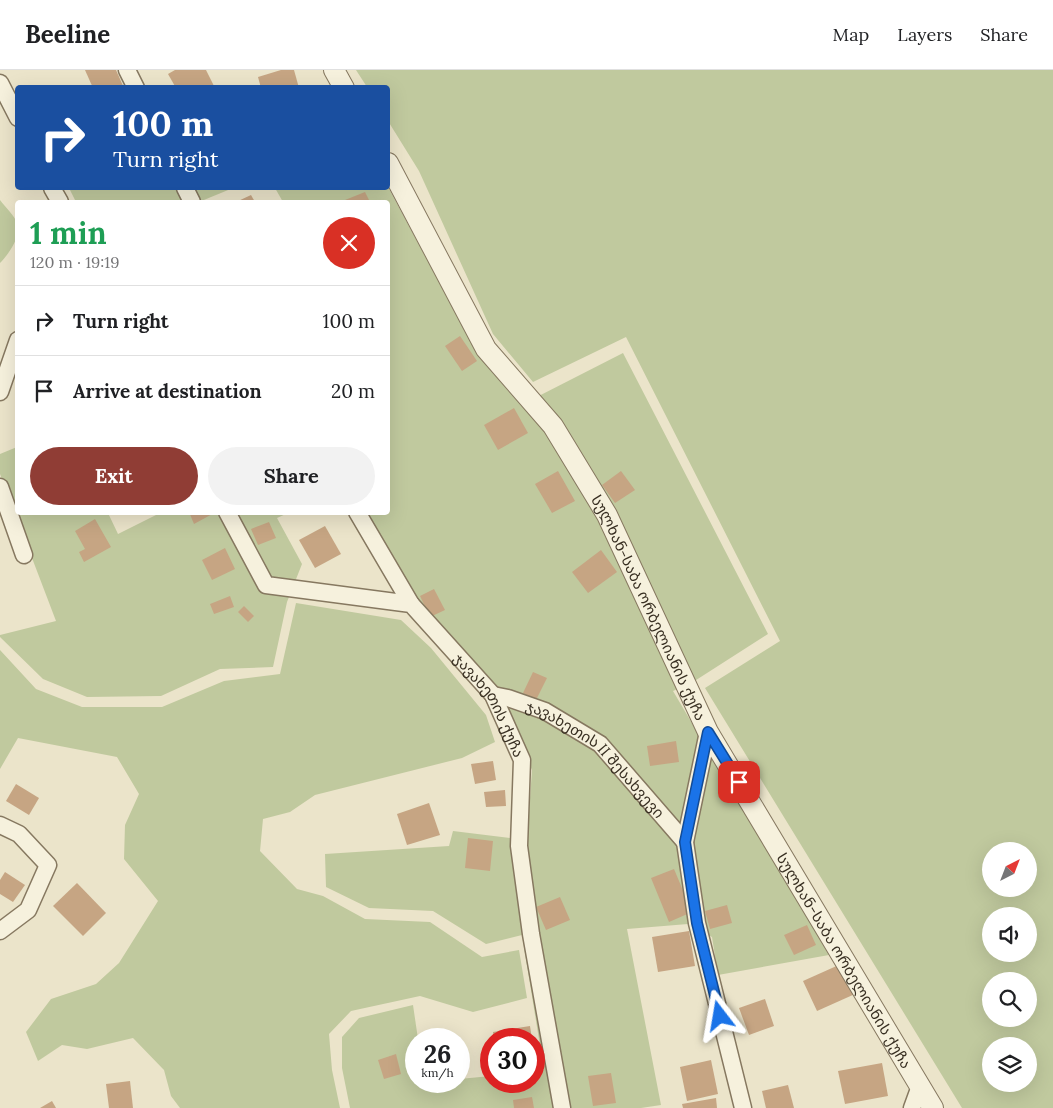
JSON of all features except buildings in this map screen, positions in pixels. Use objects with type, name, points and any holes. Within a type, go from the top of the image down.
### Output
[{"type":"street","points":[[127,70],[134,85]]},
{"type":"street","points":[[334,70],[342,85]]},
{"type":"street","points":[[0,83],[15,112]]},
{"type":"street","name":"სულხან-საბა ორბელიანის ქუჩა","points":[[390,167],[486,349],[553,426],[607,515],[708,732],[933,1108]]},
{"type":"street","points":[[0,392],[15,349]]},
{"type":"street","points":[[0,487],[24,555]]},
{"type":"street","points":[[229,515],[266,585],[411,604]]},
{"type":"street","name":"ჯავახეთის ქუჩა","points":[[359,515],[411,604],[493,696],[522,760],[519,846],[531,934],[562,1108]]},
{"type":"street","name":"ჯავახეთის II შესახვევი","points":[[493,696],[508,698],[545,711],[600,744],[685,842]]},
{"type":"street","points":[[708,732],[685,842],[697,923],[743,1108]]},
{"type":"street","points":[[0,826],[19,834],[48,865],[28,910],[0,931]]},
{"type":"street","points":[[912,1108],[920,1086]]},
{"type":"green space","points":[[356,70],[1053,70],[1053,1108],[962,1108],[705,688],[780,641],[626,337],[533,382],[493,334],[419,171],[390,124],[390,85],[366,85]]},
{"type":"green space","points":[[70,190],[228,190],[204,200],[75,200]]},
{"type":"green space","points":[[276,190],[390,190],[466,332],[488,365],[525,403],[623,353],[768,634],[693,682],[673,691],[829,955],[718,975],[712,937],[688,924],[627,929],[661,1105],[641,1108],[350,1108],[342,1068],[342,1037],[359,1018],[413,1005],[416,1028],[405,1028],[405,1093],[470,1093],[470,1078],[480,1077],[480,1093],[545,1093],[545,1028],[537,1028],[522,935],[486,944],[433,911],[369,908],[326,887],[325,854],[449,846],[453,831],[527,840],[532,770],[494,683],[409,590],[369,515],[390,515],[390,200],[282,200]]},
{"type":"green space","points":[[0,200],[15,219],[15,241],[0,263]]},
{"type":"green space","points":[[15,448],[15,513],[0,474],[0,454]]},
{"type":"green space","points":[[16,515],[109,515],[118,534],[156,515],[284,515],[277,518],[302,564],[287,602],[273,667],[220,669],[161,696],[87,697],[43,679],[0,637],[0,635],[56,621]]},
{"type":"green space","points":[[296,603],[401,620],[431,648],[486,715],[495,742],[462,758],[315,795],[290,812],[263,819],[260,851],[297,889],[323,896],[365,919],[430,922],[482,957],[519,950],[527,998],[473,1012],[420,996],[351,1011],[329,1034],[332,1070],[340,1108],[180,1108],[171,1096],[164,1070],[133,1038],[87,1049],[62,1045],[38,1061],[26,1032],[51,999],[96,984],[119,963],[158,901],[124,859],[125,825],[139,794],[117,757],[18,738],[0,769],[0,650],[36,689],[82,707],[162,707],[224,681],[280,674]]},
{"type":"route","points":[[720,1016],[697,923],[685,842],[708,732],[739,782]]}]
